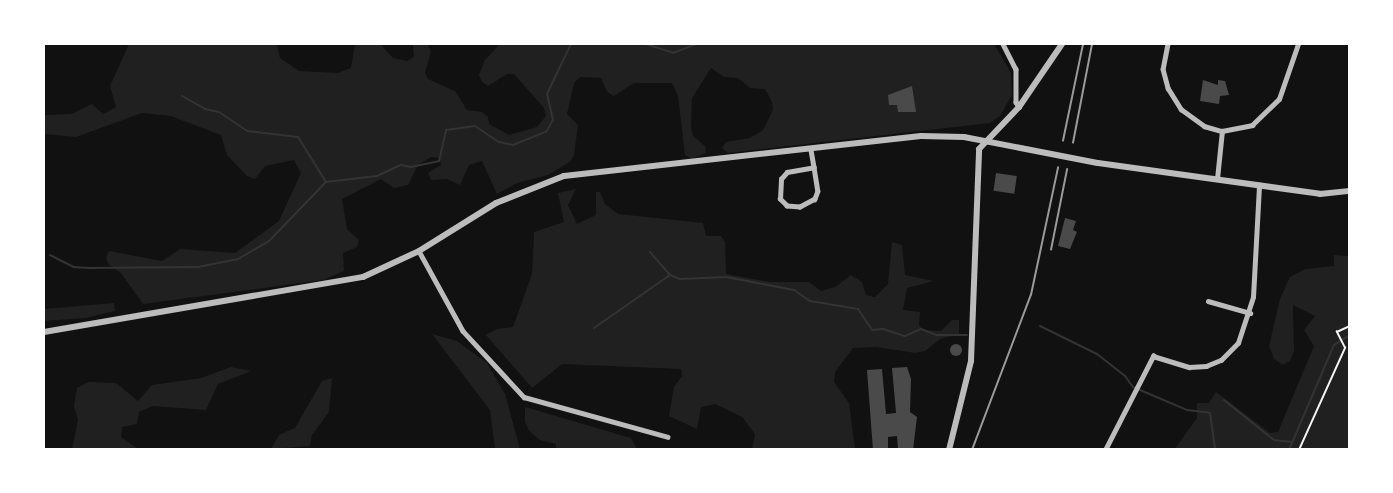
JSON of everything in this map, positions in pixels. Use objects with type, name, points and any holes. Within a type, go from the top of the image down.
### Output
[{"type":"street","points":[[1003,44],[1016,69],[1016,102],[1019,107]]},
{"type":"street","points":[[950,450],[971,361],[979,149],[984,140],[1019,107],[1062,44]]},
{"type":"street","points":[[1168,44],[1163,69],[1168,88],[1181,109],[1204,126],[1222,131],[1252,124],[1279,99],[1298,44]]},
{"type":"street","points":[[1217,179],[1222,131]]},
{"type":"street","points":[[44,332],[342,282],[378,272],[419,251],[496,203],[564,177],[921,136],[984,140],[1098,163],[1320,194],[1350,191]]},
{"type":"street","points":[[811,150],[814,167],[818,191],[815,199],[800,207],[787,206],[780,199],[780,179],[787,172],[814,167]]},
{"type":"street","points":[[1105,450],[1137,383],[1153,356],[1190,367],[1221,360],[1238,343],[1250,313],[1259,185]]},
{"type":"street","points":[[419,251],[464,331],[524,397],[668,437]]},
{"type":"street","points":[[1208,301],[1250,313]]},
{"type":"path","points":[[1299,450],[1345,348],[1337,332],[1350,326]]},
{"type":"shaded area","points":[[129,44],[277,44],[280,58],[299,71],[338,73],[351,68],[355,44],[380,44],[393,58],[407,61],[414,57],[413,44],[427,44],[431,51],[425,73],[428,79],[455,91],[467,110],[482,112],[488,117],[489,124],[509,135],[537,127],[546,116],[544,108],[514,74],[507,74],[488,86],[482,82],[479,75],[485,60],[500,44],[994,44],[1011,73],[1012,95],[1000,116],[990,123],[728,153],[722,148],[726,142],[750,138],[763,130],[773,110],[772,102],[765,89],[750,88],[738,78],[724,77],[711,68],[692,98],[693,136],[705,146],[706,153],[692,159],[685,155],[678,96],[672,83],[634,83],[614,96],[607,92],[601,78],[580,77],[574,83],[567,114],[578,125],[574,155],[570,162],[548,175],[517,183],[497,194],[482,161],[469,165],[460,185],[447,179],[431,180],[428,173],[441,165],[440,158],[431,157],[418,165],[408,185],[394,188],[381,179],[342,199],[347,229],[359,240],[357,247],[343,253],[344,271],[323,280],[143,304],[121,273],[109,265],[106,258],[109,251],[162,261],[180,249],[235,253],[279,221],[301,173],[294,160],[265,166],[255,179],[247,176],[227,155],[221,135],[171,116],[142,113],[76,137],[44,134],[44,115],[71,114],[92,104],[103,114],[116,107],[110,86]]},
{"type":"shaded area","points":[[576,189],[568,205],[577,224],[596,215],[596,192],[600,192],[605,204],[618,214],[703,223],[706,236],[721,236],[725,242],[726,274],[770,282],[809,282],[821,291],[835,287],[851,275],[862,282],[866,295],[875,297],[888,284],[892,242],[902,245],[905,275],[934,281],[907,288],[903,310],[920,312],[919,325],[923,330],[941,331],[952,320],[959,320],[959,334],[940,339],[925,351],[915,353],[876,347],[853,348],[835,372],[834,382],[849,403],[855,449],[752,449],[755,434],[742,417],[715,404],[701,407],[697,429],[669,416],[674,387],[682,376],[681,369],[562,364],[532,388],[486,335],[497,329],[513,327],[532,274],[534,232],[564,222],[558,193]]},
{"type":"shaded area","points":[[1334,255],[1349,256],[1349,449],[1174,450],[1197,418],[1197,403],[1209,403],[1216,392],[1270,433],[1278,432],[1314,346],[1304,330],[1315,316],[1293,305],[1294,351],[1290,361],[1283,365],[1274,359],[1269,346],[1280,299],[1290,277],[1305,269],[1334,266]]},
{"type":"shaded area","points":[[114,303],[115,311],[86,318],[44,321],[44,309]]},
{"type":"shaded area","points":[[432,334],[457,341],[487,363],[505,394],[520,449],[495,449],[490,410]]},
{"type":"shaded area","points":[[231,367],[251,371],[218,384],[206,410],[153,406],[139,412],[137,424],[122,427],[121,437],[138,449],[72,449],[78,420],[74,406],[77,388],[89,382],[116,383],[138,401],[152,385],[201,378]]},
{"type":"shaded area","points":[[332,378],[329,412],[312,435],[310,446],[271,449],[279,435],[295,428],[322,381]]},
{"type":"shaded area","points":[[525,407],[631,438],[637,449],[556,449],[556,444],[540,440],[529,431],[525,422]]},
{"type":"building","points":[[1203,80],[1218,85],[1218,80],[1225,81],[1229,95],[1220,96],[1219,104],[1200,101]]},
{"type":"building","points":[[912,86],[916,112],[898,112],[897,105],[889,105],[888,95]]},
{"type":"building","points":[[996,173],[1017,176],[1014,194],[993,191]]},
{"type":"building","points":[[1065,218],[1076,221],[1073,230],[1077,232],[1070,249],[1058,246]]},
{"type":"building","points":[[958,344],[961,345],[961,355],[954,356],[951,355],[950,348],[951,345]]},
{"type":"building","points":[[907,367],[911,379],[910,412],[917,417],[913,450],[898,450],[897,436],[888,437],[888,450],[873,450],[867,370],[882,369],[886,414],[896,413],[892,368]]},
{"type":"waterway","points":[[50,255],[74,267],[89,268],[198,267],[238,259],[269,241],[326,182],[377,176],[401,165],[411,167],[439,161],[446,130],[475,126],[499,142],[513,145],[546,132],[553,120],[547,94],[571,44]]},
{"type":"waterway","points":[[646,44],[673,53],[696,44]]},
{"type":"waterway","points":[[182,96],[205,109],[219,112],[247,131],[298,137],[326,182]]},
{"type":"waterway","points":[[650,252],[670,275],[680,279],[726,277],[794,290],[810,301],[858,309],[872,330],[883,329],[905,336],[921,329],[937,335],[967,335]]},
{"type":"waterway","points":[[594,328],[670,275]]},
{"type":"waterway","points":[[1040,326],[1097,354],[1125,376],[1133,387],[1187,410],[1210,413],[1215,450]]},
{"type":"waterway","points":[[1289,450],[1334,345],[1350,335]]},
{"type":"waterway","points":[[1224,400],[1274,440],[1292,442]]},
{"type":"tram line","points":[[1063,141],[1083,44]]},
{"type":"tram line","points":[[1073,143],[1092,44]]},
{"type":"tram line","points":[[972,450],[1031,295],[1058,168]]},
{"type":"tram line","points":[[1051,250],[1067,170]]}]
